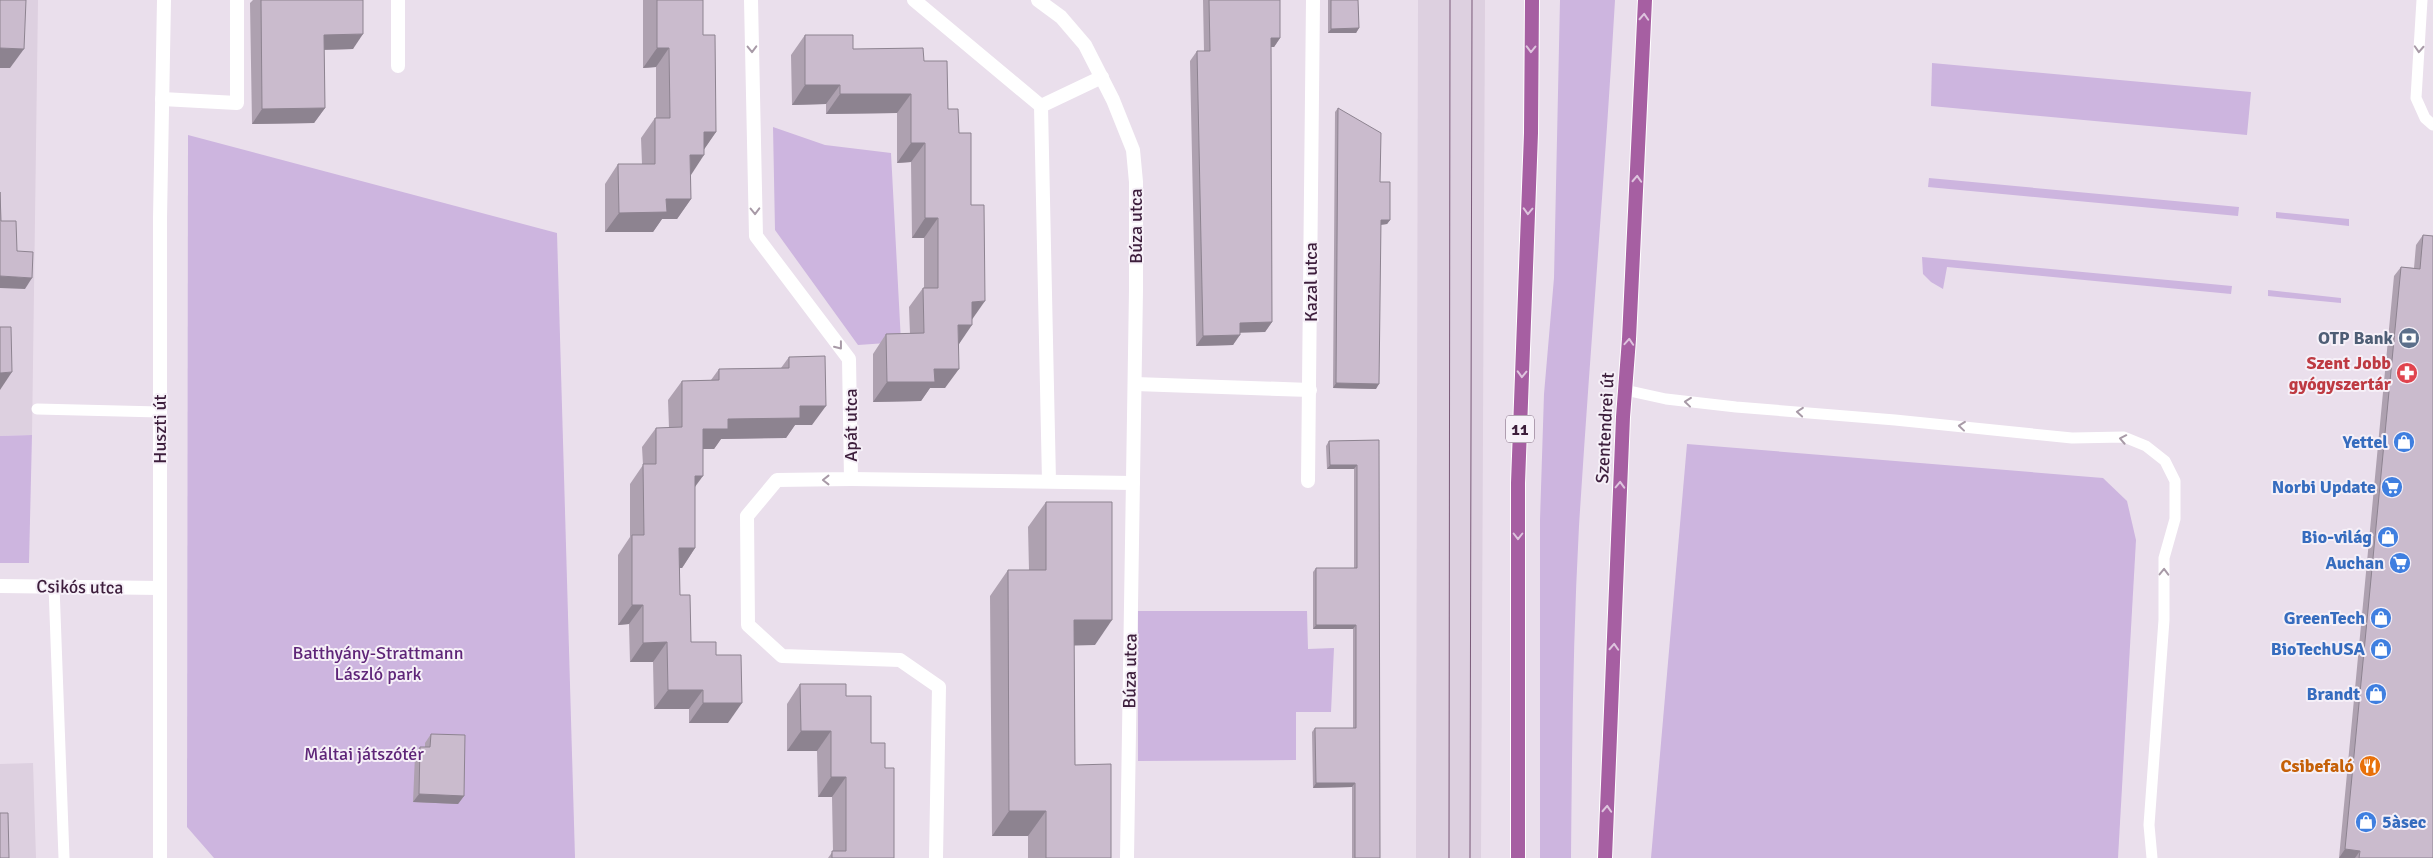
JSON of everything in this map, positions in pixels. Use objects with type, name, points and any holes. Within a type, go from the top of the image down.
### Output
[{"type":"main road","name":"11","points":[[1518,858],[1518,483],[1530,143],[1532,0]]},
{"type":"main road","name":"Szentendrei út","points":[[1605,858],[1625,390],[1645,0]]},
{"type":"street","name":"Huszti út","points":[[160,858],[160,412],[164,0]]},
{"type":"street","points":[[162,99],[237,103],[237,0]]},
{"type":"street","points":[[398,0],[398,66]]},
{"type":"street","name":"Apát utca","points":[[751,0],[756,236],[850,359],[851,479],[777,480],[747,516],[748,625],[782,656],[900,660],[939,687],[936,858]]},
{"type":"street","points":[[914,0],[1041,106],[1049,481]]},
{"type":"street","name":"Búza utca","points":[[1038,0],[1061,18],[1085,46],[1102,77],[1133,150],[1136,182],[1135,384],[1127,858]]},
{"type":"street","name":"Kazal utca","points":[[1308,481],[1313,0]]},
{"type":"street","points":[[1041,106],[1102,77]]},
{"type":"street","points":[[1135,384],[1310,390]]},
{"type":"street","points":[[851,479],[1132,483]]},
{"type":"street","name":"Csikós utca","points":[[0,586],[160,588]]},
{"type":"lane","points":[[2422,0],[2416,98],[2425,118],[2433,125]]},
{"type":"lane","points":[[1625,390],[1666,399],[1736,407],[1895,420],[2072,438],[2124,437],[2146,446],[2165,461],[2175,480],[2175,519],[2164,558],[2164,620],[2149,825],[2152,858]]},
{"type":"lane","points":[[37,409],[160,412]]},
{"type":"lane","points":[[54,586],[64,858]]},
{"type":"shaded area","points":[[0,0],[38,0],[32,435],[0,436]]},
{"type":"shaded area","points":[[1418,0],[1485,0],[1481,858],[1416,858]]},
{"type":"shaded area","points":[[33,763],[36,858],[0,858],[0,764]]},
{"type":"green space","points":[[1560,0],[1615,0],[1579,526],[1572,733],[1571,858],[1540,858],[1540,520],[1544,394],[1554,278]]},
{"type":"green space","points":[[1932,63],[2251,92],[2247,135],[1931,106]]},
{"type":"green space","points":[[773,127],[825,145],[891,153],[901,342],[858,345],[775,230]]},
{"type":"green space","name":"Batthyány-Strattmann László park","points":[[188,135],[557,233],[575,858],[214,858],[187,827]]},
{"type":"green space","points":[[1929,178],[2239,207],[2238,216],[1928,187]]},
{"type":"green space","points":[[2276,212],[2349,219],[2349,226],[2276,218]]},
{"type":"green space","points":[[1922,257],[2232,286],[2231,294],[1947,267],[1943,289],[1931,282],[1923,274]]},
{"type":"green space","points":[[2268,290],[2341,298],[2341,303],[2268,296]]},
{"type":"green space","points":[[32,435],[29,563],[0,563],[0,436]]},
{"type":"green space","points":[[1687,444],[2103,478],[2127,501],[2136,540],[2118,858],[1651,858]]},
{"type":"green space","points":[[1138,611],[1307,611],[1308,649],[1334,648],[1331,712],[1296,712],[1296,760],[1138,761]]},
{"type":"building","points":[[0,0],[26,0],[24,49],[0,48]]},
{"type":"building","points":[[261,0],[363,0],[363,34],[324,35],[325,108],[262,109]]},
{"type":"building","points":[[657,0],[703,0],[703,35],[715,35],[716,132],[704,132],[704,155],[690,155],[691,199],[666,199],[667,212],[619,213],[618,164],[655,164],[655,118],[670,118],[669,48],[657,48]]},
{"type":"building","points":[[1209,0],[1280,0],[1280,38],[1271,38],[1272,322],[1240,323],[1240,335],[1203,336],[1197,51],[1210,51]]},
{"type":"building","points":[[1331,0],[1358,0],[1359,28],[1331,29]]},
{"type":"building","points":[[805,35],[853,35],[853,49],[923,48],[924,61],[947,61],[948,109],[958,109],[959,133],[971,133],[971,205],[984,205],[985,301],[972,302],[972,325],[958,325],[959,369],[934,369],[935,382],[887,382],[886,334],[924,333],[923,288],[938,288],[938,218],[925,218],[925,143],[911,143],[911,94],[840,94],[840,85],[805,85]]},
{"type":"building","points":[[1338,108],[1381,133],[1380,182],[1390,182],[1390,220],[1381,220],[1379,384],[1336,383]]},
{"type":"building","points":[[0,192],[1,221],[16,221],[17,251],[33,252],[32,278],[0,276]]},
{"type":"building","name":"Auchan","points":[[2423,235],[2433,236],[2433,858],[2359,858],[2360,851],[2345,849],[2401,267],[2420,269]]},
{"type":"building","points":[[0,327],[11,327],[12,372],[0,373]]},
{"type":"building","points":[[825,356],[826,406],[800,406],[800,418],[728,419],[728,429],[703,429],[703,476],[695,476],[695,548],[679,548],[680,595],[690,595],[691,642],[716,642],[716,655],[741,655],[742,703],[703,703],[703,690],[668,690],[667,642],[643,643],[643,605],[632,605],[632,535],[644,535],[643,464],[656,464],[656,428],[682,427],[682,381],[719,380],[719,369],[789,368],[789,357]]},
{"type":"building","points":[[1379,440],[1380,858],[1355,858],[1355,783],[1316,783],[1315,728],[1356,728],[1356,625],[1316,625],[1316,568],[1357,568],[1357,465],[1330,465],[1329,441]]},
{"type":"building","points":[[1046,502],[1112,502],[1112,620],[1074,620],[1075,765],[1111,764],[1111,858],[1046,858],[1046,811],[1009,811],[1008,570],[1046,570]]},
{"type":"building","points":[[800,684],[846,684],[846,696],[871,696],[871,743],[885,743],[885,768],[894,768],[894,858],[832,858],[832,851],[846,851],[846,777],[831,777],[831,731],[801,731]]},
{"type":"building","points":[[431,734],[465,735],[464,796],[419,794],[420,747],[430,747]]},
{"type":"building","points":[[0,813],[8,813],[9,858],[0,858]]},
{"type":"tram line","points":[[1449,858],[1450,0]]},
{"type":"tram line","points":[[1470,858],[1472,0]]},
{"type":"place","name":"OTP Bank","points":[[2409,338]]},
{"type":"place","name":"Szent Jobb gyógyszertár","points":[[2407,373]]},
{"type":"place","name":"Yettel","points":[[2404,442]]},
{"type":"place","name":"Norbi Update","points":[[2392,487]]},
{"type":"place","name":"Bio-világ","points":[[2388,537]]},
{"type":"place","name":"Auchan","points":[[2400,563]]},
{"type":"place","name":"GreenTech","points":[[2381,618]]},
{"type":"place","name":"BioTechUSA","points":[[2381,649]]},
{"type":"place","name":"Brandt","points":[[2376,694]]},
{"type":"place","name":"Csibefaló","points":[[2370,766]]},
{"type":"place","name":"5àsec","points":[[2366,822]]},
{"type":"park label","name":"Máltai játszótér","points":[[364,754]]}]
